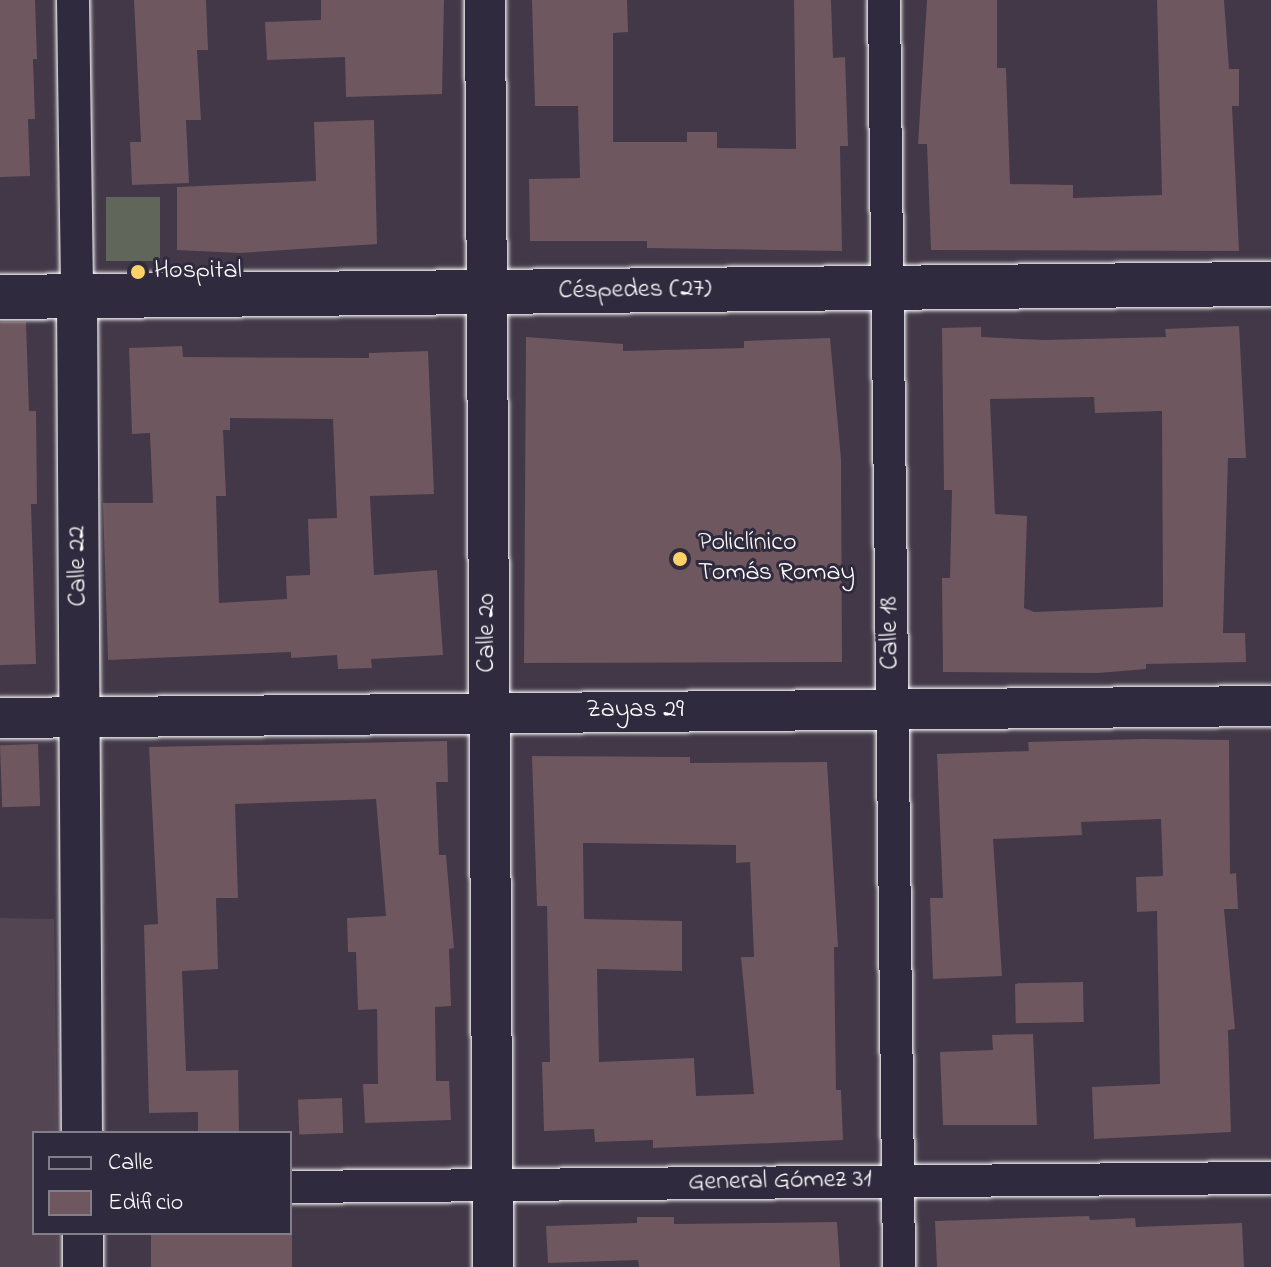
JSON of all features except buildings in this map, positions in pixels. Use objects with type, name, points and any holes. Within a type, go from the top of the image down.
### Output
[{"type":"main road","name":"Céspedes (27)","points":[[0,297],[1271,284]]},
{"type":"street","name":"Calle 22","points":[[73,0],[82,1131]]},
{"type":"street","name":"Calle 20","points":[[485,0],[490,292],[487,711],[493,1267]]},
{"type":"street","name":"Calle 18","points":[[884,0],[899,1267]]},
{"type":"street","name":"Zayas 29","points":[[0,718],[487,711],[1271,706]]},
{"type":"street","name":"General Gómez 31","points":[[292,1187],[1271,1178]]},
{"type":"street","points":[[83,1235],[83,1267]]},
{"type":"shaded area","points":[[0,918],[54,919],[57,1131],[32,1131],[32,1235],[58,1235],[58,1267],[0,1267]]},
{"type":"green space","points":[[106,197],[160,197],[160,261],[106,261]]},
{"type":"place","name":"Hospital","points":[[138,272]]},
{"type":"place","name":"Policlínico Tomás Romay","points":[[680,559]]}]
